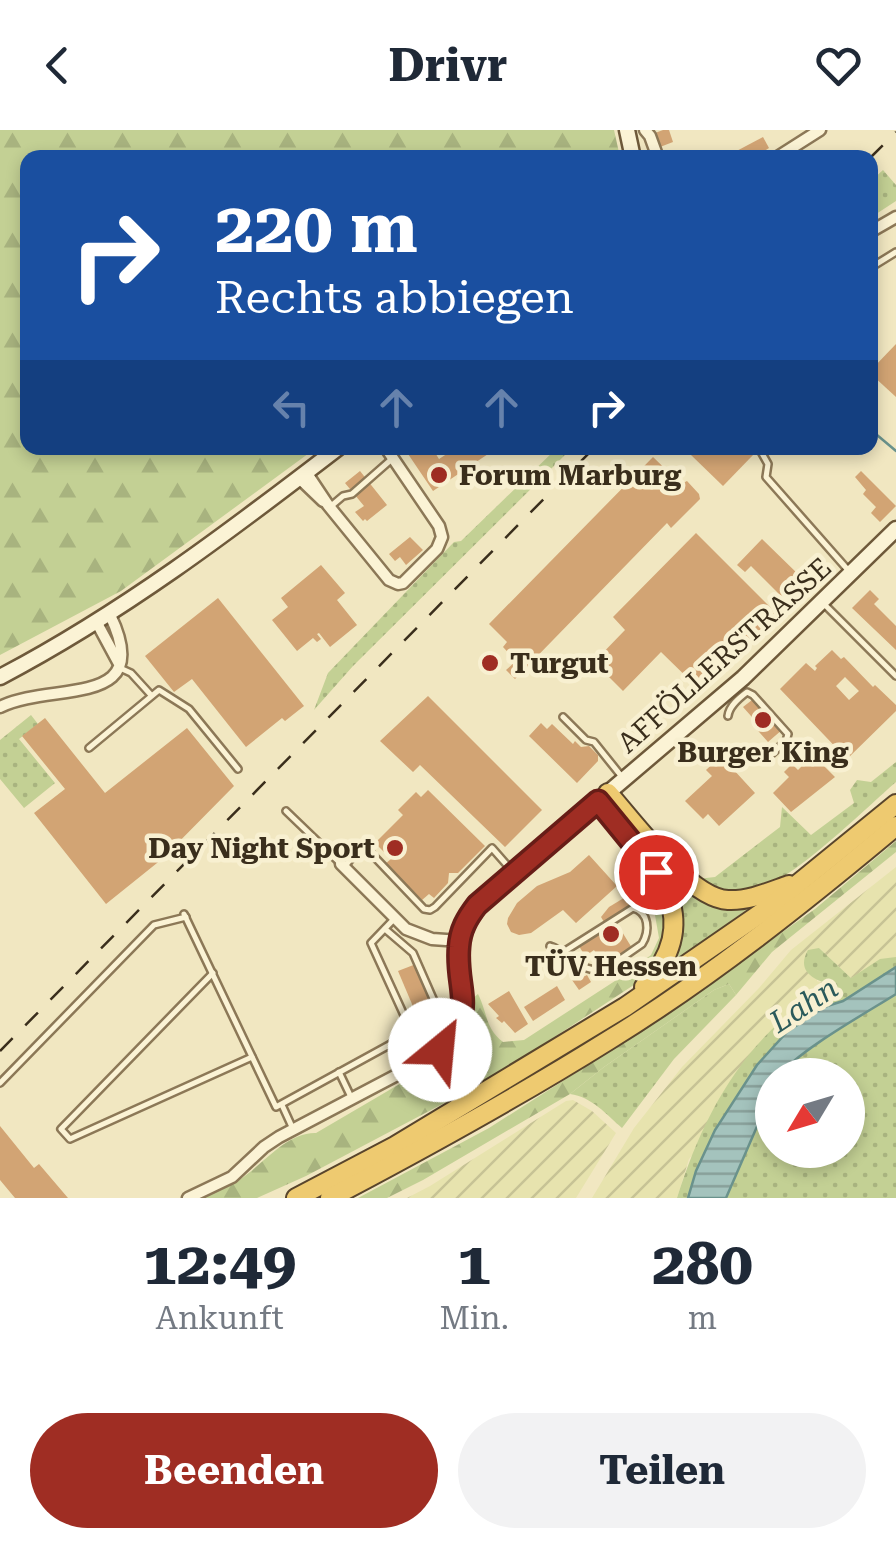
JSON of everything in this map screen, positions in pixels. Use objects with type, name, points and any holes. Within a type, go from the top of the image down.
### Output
[{"type":"highway","points":[[603,797],[688,881],[710,895],[729,900],[747,898],[803,879]]},
{"type":"highway","points":[[603,797],[662,878],[675,917],[671,946],[661,966],[625,1008]]},
{"type":"highway","points":[[296,1198],[395,1146],[625,1008],[767,909],[896,804]]},
{"type":"highway","points":[[330,1198],[460,1130],[612,1038],[758,936],[896,826]]},
{"type":"main road","points":[[0,677],[110,615],[203,551],[329,455]]},
{"type":"main road","name":"AFFÖLLERSTRASSE","points":[[603,797],[726,693],[896,529]]},
{"type":"street","points":[[789,150],[820,130]]},
{"type":"street","points":[[303,475],[310,491],[329,506],[389,580],[398,584],[407,580],[437,549],[442,537],[439,526],[391,455]]},
{"type":"street","points":[[0,707],[29,696],[98,686],[116,676],[122,644],[110,615]]},
{"type":"street","points":[[96,623],[120,668]]},
{"type":"street","name":"AFFÖLLERSTRASSE","points":[[460,941],[466,920],[477,905],[603,797]]},
{"type":"street","points":[[188,1198],[232,1176],[264,1147],[294,1129],[440,1050],[459,1024],[463,1000],[458,961],[460,941],[424,938],[406,929],[342,866]]},
{"type":"lane","points":[[763,455],[768,464],[766,476],[851,574]]},
{"type":"lane","points":[[329,506],[352,494],[393,458]]},
{"type":"lane","points":[[822,602],[896,676]]},
{"type":"lane","points":[[120,668],[151,696]]},
{"type":"lane","points":[[89,748],[160,690],[189,709],[238,769]]},
{"type":"lane","points":[[728,716],[744,694],[753,694],[788,734],[786,741],[767,758]]},
{"type":"lane","points":[[563,717],[586,740],[594,742],[624,779]]},
{"type":"lane","points":[[286,810],[342,866],[358,850],[367,849],[426,910],[435,907],[492,848],[514,873]]},
{"type":"lane","points":[[550,946],[565,952],[576,966],[606,969],[646,939],[646,917],[633,908],[565,952]]},
{"type":"lane","points":[[0,1083],[154,926],[185,915],[276,1107],[391,1044],[414,1038],[438,1022],[438,1010],[413,953],[386,929]]},
{"type":"lane","points":[[395,918],[371,943],[414,1038]]},
{"type":"lane","points":[[212,973],[61,1129],[70,1139],[252,1057]]},
{"type":"lane","points":[[391,1044],[405,1072]]},
{"type":"lane","points":[[339,1072],[352,1100]]},
{"type":"lane","points":[[282,1104],[294,1129]]},
{"type":"shaded area","points":[[896,867],[896,957],[851,978],[819,948],[817,981],[832,985],[837,995],[780,1058],[755,1058],[755,1086],[689,1159],[677,1198],[592,1198],[634,1128],[682,1067],[791,950]]},
{"type":"shaded area","points":[[573,1100],[616,1133],[576,1198],[407,1198],[566,1101]]},
{"type":"green space","points":[[0,130],[614,130],[618,150],[20,150],[20,455],[306,455],[121,591],[0,655]]},
{"type":"green space","points":[[883,170],[896,185],[896,201],[878,213],[878,175]]},
{"type":"green space","points":[[550,455],[565,455],[353,666],[314,710],[328,673],[454,542],[461,541]]},
{"type":"green space","points":[[31,715],[38,724],[19,739],[55,783],[24,808],[0,779],[0,740]]},
{"type":"green space","points":[[896,762],[896,782],[828,842],[773,883],[730,892],[697,879],[715,877],[780,827],[782,807],[811,835],[854,803],[850,790],[857,780],[871,782]]},
{"type":"green space","points":[[613,806],[669,871],[753,905],[669,966],[679,934]]},
{"type":"green space","points":[[896,841],[896,852],[772,952],[736,995],[729,984],[714,990],[570,1094],[423,1180],[387,1198],[358,1198],[489,1128],[652,1024],[815,909]]},
{"type":"green space","points":[[655,880],[668,922],[666,943],[649,975],[524,1057],[306,1176],[257,1198],[201,1198],[239,1180],[295,1138],[316,1133],[444,1058],[461,1036],[473,1008],[472,999],[478,994],[497,1037],[503,1042],[524,1040],[618,979],[651,955],[659,938],[649,881]]},
{"type":"green space","points":[[819,948],[851,978],[880,959],[896,957],[896,967],[843,1001],[824,1007],[787,1032],[763,1058],[755,1058],[755,1068],[715,1130],[688,1198],[677,1198],[705,1125],[746,1058],[799,1004],[837,995],[832,985],[808,974],[804,964],[808,950]]},
{"type":"green space","points":[[729,984],[736,995],[674,1059],[622,1128],[592,1102],[570,1094],[714,990]]},
{"type":"green space","points":[[896,994],[896,1198],[726,1198],[755,1131],[755,1168],[865,1168],[865,1058],[799,1058]]},
{"type":"water","points":[[896,967],[896,994],[799,1058],[763,1058],[787,1032],[824,1007],[843,1001]]},
{"type":"water","points":[[755,1068],[755,1131],[726,1198],[688,1198],[715,1130]]},
{"type":"building","points":[[669,130],[673,142],[660,147],[655,133]]},
{"type":"building","points":[[763,137],[769,148],[766,150],[738,150]]},
{"type":"building","points":[[896,344],[896,397],[878,380],[878,363]]},
{"type":"building","name":"Forum Marburg","points":[[409,455],[436,455],[439,459],[445,455],[487,455],[433,491]]},
{"type":"building","points":[[691,455],[753,455],[723,486]]},
{"type":"building","points":[[653,457],[681,484],[687,481],[700,499],[671,528],[667,523],[515,679],[506,670],[516,661],[503,647],[507,642],[489,624]]},
{"type":"building","points":[[360,471],[387,505],[367,521],[355,512],[364,506],[345,483]]},
{"type":"building","points":[[861,471],[896,506],[880,522],[871,513],[876,507],[863,494],[866,490],[855,477]]},
{"type":"building","points":[[696,533],[778,615],[702,692],[661,652],[623,691],[594,662],[625,630],[613,617]]},
{"type":"building","points":[[410,537],[423,550],[406,565],[400,557],[395,561],[389,554]]},
{"type":"building","points":[[762,539],[801,577],[782,597],[751,566],[745,572],[737,565]]},
{"type":"building","points":[[321,565],[345,593],[337,600],[357,625],[330,647],[319,633],[321,639],[317,642],[313,638],[297,651],[272,620],[288,607],[281,598]]},
{"type":"building","points":[[870,590],[879,599],[874,604],[896,626],[896,650],[852,608]]},
{"type":"building","points":[[218,598],[304,706],[246,747],[192,679],[174,692],[145,656]]},
{"type":"building","points":[[832,650],[896,705],[896,711],[847,759],[780,689],[806,663],[815,671],[815,666]],"holes":[[[845,677],[859,691],[849,700],[836,686]]]},
{"type":"building","points":[[428,696],[542,810],[505,847],[420,765],[413,772],[380,741]]},
{"type":"building","name":"Burger King","points":[[752,700],[783,729],[768,742],[743,707]]},
{"type":"building","points":[[45,718],[105,793],[187,728],[234,786],[162,859],[106,904],[34,813],[65,789],[22,736]]},
{"type":"building","points":[[541,723],[547,729],[552,724],[573,744],[575,741],[581,747],[589,746],[598,755],[598,761],[577,783],[529,736]]},
{"type":"building","points":[[813,755],[835,777],[791,812],[773,793],[789,777],[784,772],[792,764],[798,770]]},
{"type":"building","points":[[721,756],[755,793],[719,826],[708,814],[703,819],[685,801],[712,776],[706,770]]},
{"type":"building","points":[[428,790],[485,846],[458,873],[449,873],[448,883],[434,898],[429,894],[422,900],[385,864],[391,859],[375,843],[403,815],[398,810],[416,792],[421,797]]},
{"type":"building","points":[[589,855],[617,886],[576,923],[563,910],[531,933],[511,932],[508,918],[517,903],[537,886],[570,872]]},
{"type":"building","points":[[637,890],[642,897],[604,922],[601,917],[609,907]]},
{"type":"building","name":"TÜV Hessen","points":[[616,922],[632,948],[604,966],[594,950],[585,956],[579,946]]},
{"type":"building","points":[[416,964],[437,1016],[420,1023],[398,971]]},
{"type":"building","name":"TÜV Hessen","points":[[587,975],[591,982],[579,990],[572,980]]},
{"type":"building","points":[[557,986],[565,1000],[533,1021],[524,1007]]},
{"type":"building","points":[[509,991],[528,1024],[515,1033],[496,1018],[499,1016],[488,1004]]},
{"type":"building","points":[[0,1126],[34,1168],[39,1164],[68,1198],[15,1198],[0,1180]]},
{"type":"waterway","points":[[878,436],[896,451]]},
{"type":"railway","points":[[878,150],[896,132]]},
{"type":"railway","points":[[0,1051],[587,455]]},
{"type":"place","name":"Forum Marburg","points":[[439,475]]},
{"type":"place","name":"Turgut","points":[[490,663]]},
{"type":"place","name":"Burger King","points":[[763,720]]},
{"type":"place","name":"Day Night Sport","points":[[395,848]]},
{"type":"place","name":"TÜV Hessen","points":[[611,934]]},
{"type":"route","points":[[440,1050],[459,1024],[462,1011],[458,950],[466,920],[477,905],[598,801],[656,872]]},
{"type":"water label","name":"Lahn","points":[[804,1005]]}]
